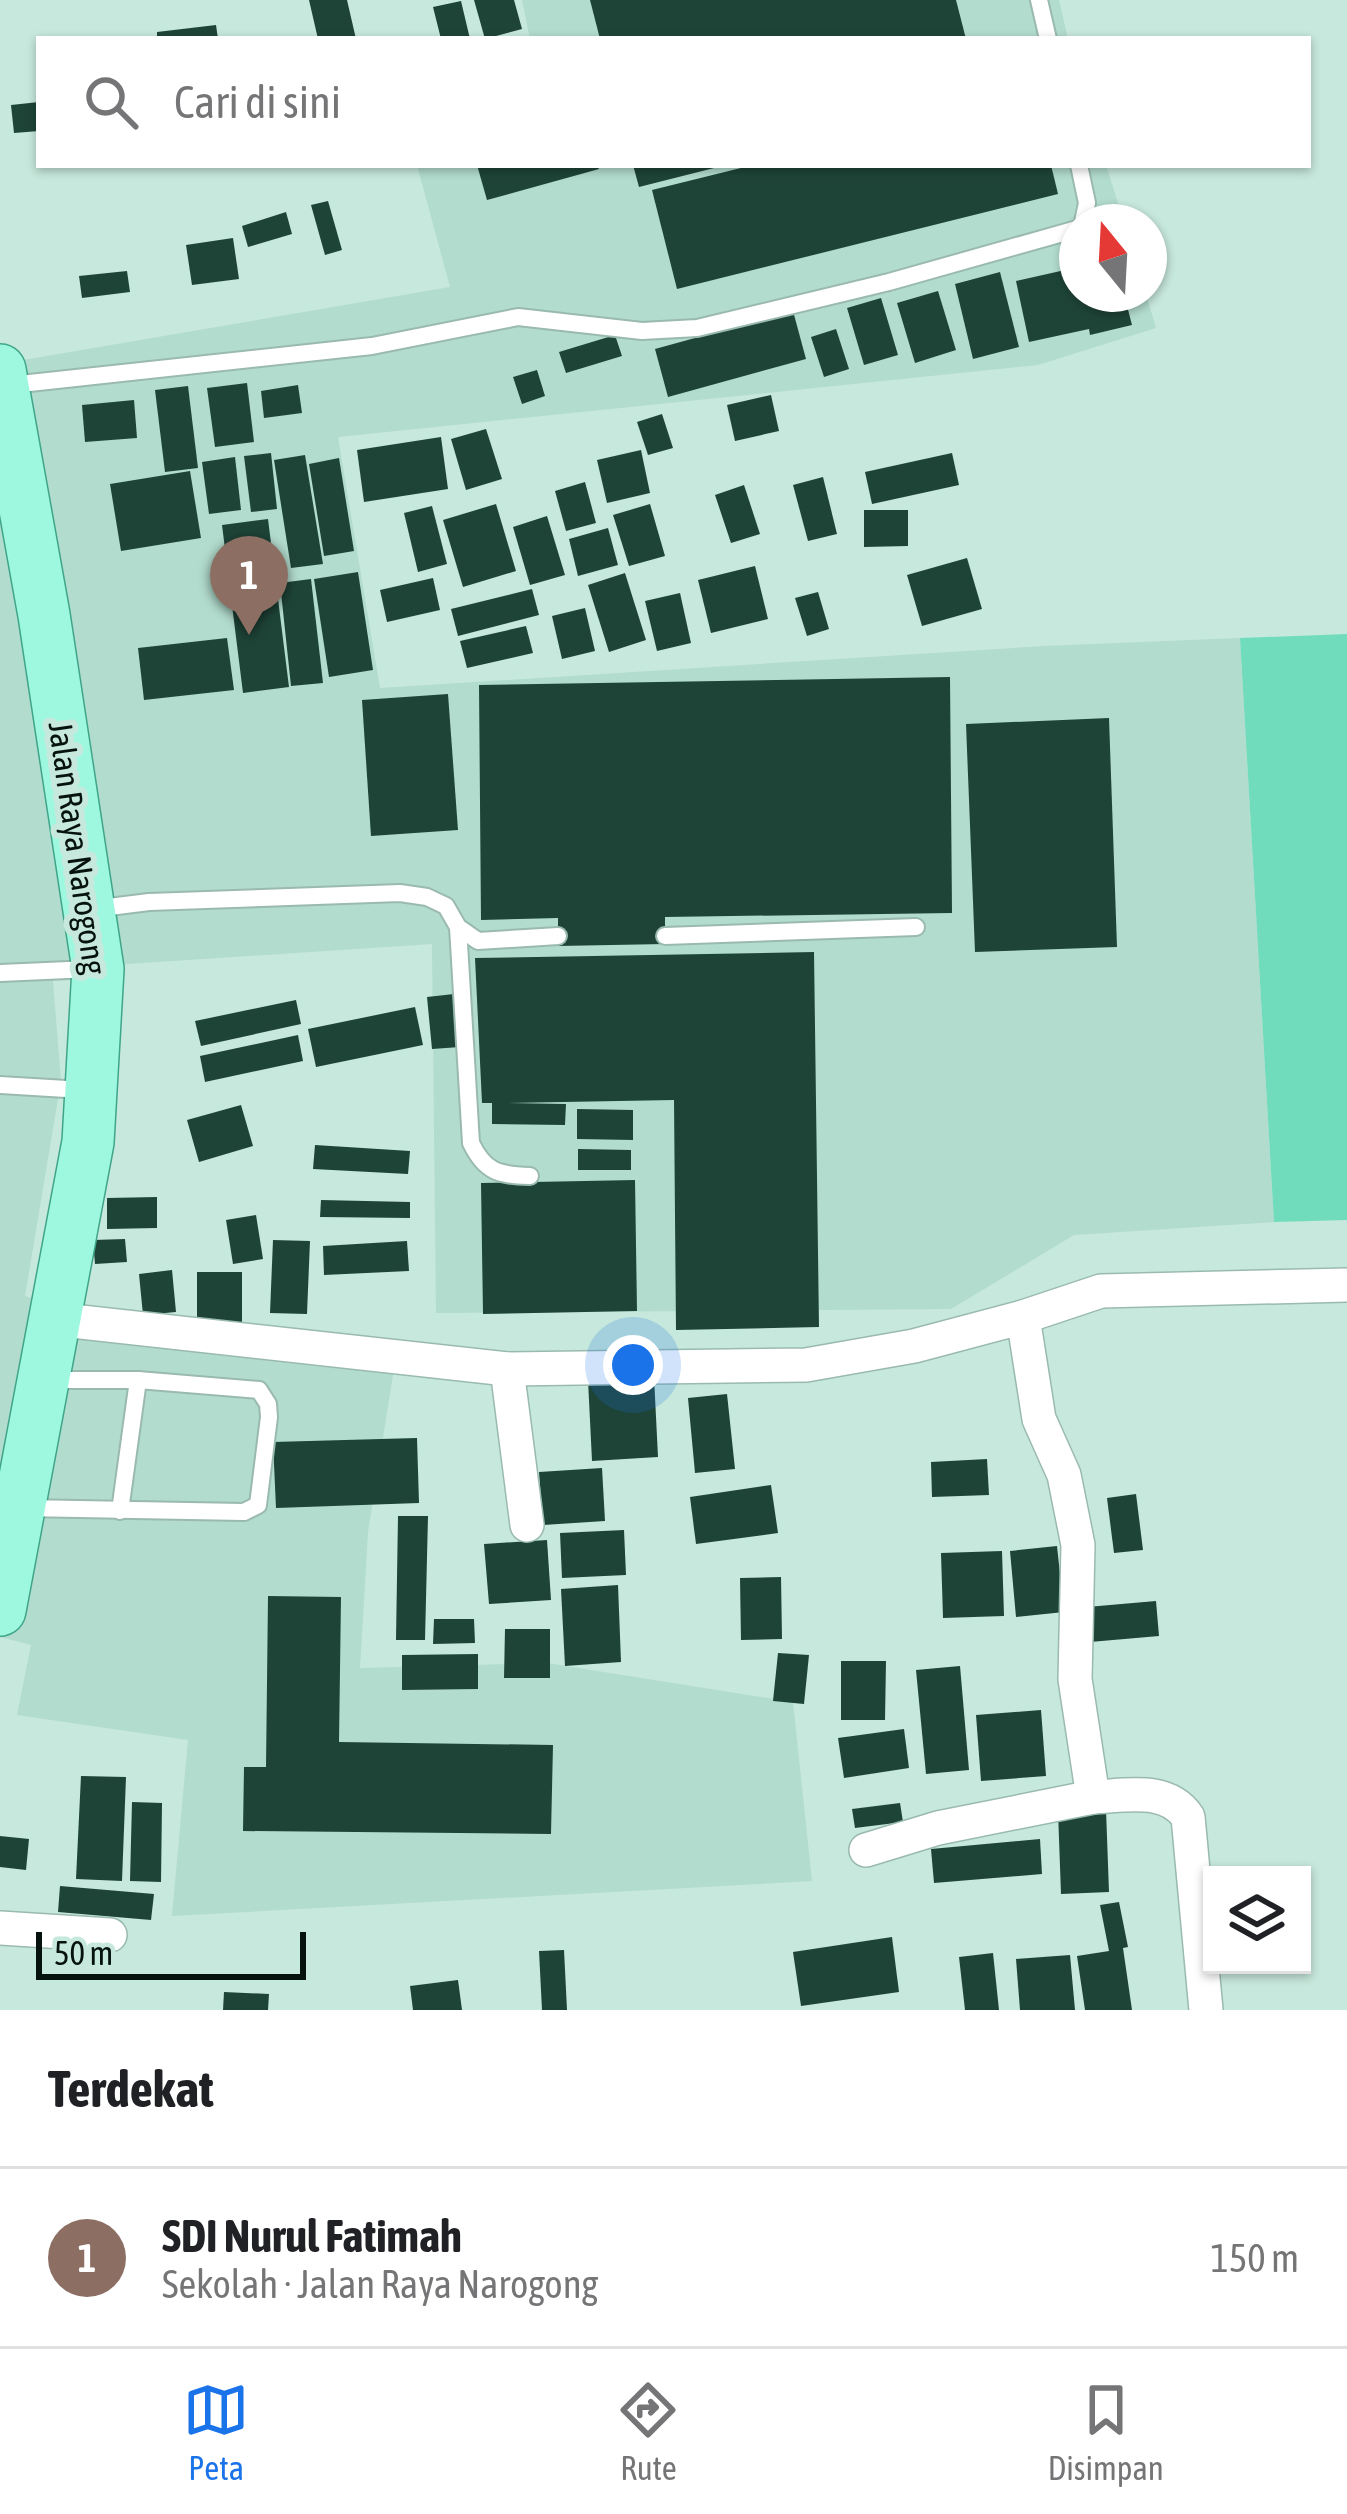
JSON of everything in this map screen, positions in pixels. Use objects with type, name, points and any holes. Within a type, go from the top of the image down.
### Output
[{"type":"main road","name":"Jalan Raya Narogong","points":[[0,1610],[10,1507],[46,1380],[88,1142],[98,968],[2,378]]},
{"type":"street","points":[[54,1319],[507,1369],[806,1365],[914,1346],[1101,1291],[1347,1286]]},
{"type":"street","points":[[1023,1317],[1039,1419],[1064,1474],[1078,1546],[1075,1678],[1093,1797]]},
{"type":"street","points":[[507,1369],[527,1526]]},
{"type":"street","points":[[866,1850],[938,1828],[1093,1797],[1165,1798],[1179,1804],[1188,1817],[1206,2010]]},
{"type":"street","points":[[0,1928],[110,1935]]},
{"type":"lane","points":[[1039,0],[1047,36]]},
{"type":"lane","points":[[1080,168],[1087,204]]},
{"type":"lane","points":[[2,378],[371,346],[518,317],[642,331],[697,328],[1059,234]]},
{"type":"lane","points":[[92,909],[149,902],[400,893],[446,906],[458,927],[478,941],[558,936]]},
{"type":"lane","points":[[458,927],[471,1143],[482,1166],[500,1175],[530,1176]]},
{"type":"lane","points":[[665,936],[916,928]]},
{"type":"lane","points":[[0,974],[98,968]]},
{"type":"lane","points":[[0,1085],[90,1090]]},
{"type":"lane","points":[[10,1507],[244,1512],[258,1505],[269,1417],[259,1390],[138,1380],[46,1380]]},
{"type":"lane","points":[[120,1510],[138,1380]]},
{"type":"shaded area","points":[[522,0],[1059,0],[1067,36],[529,36]]},
{"type":"shaded area","points":[[418,168],[1107,168],[1118,204],[1059,204],[1059,312],[1151,312],[1156,328],[1038,365],[338,437],[380,688],[1240,638],[1274,1222],[1074,1235],[951,1309],[436,1313],[432,944],[52,969],[61,1081],[25,1296],[89,1317],[395,1362],[368,1532],[360,1668],[547,1663],[793,1702],[812,1881],[172,1916],[188,1740],[17,1715],[31,1645],[0,1637],[0,364],[450,287]]},
{"type":"green space","points":[[1347,634],[1347,1220],[1274,1222],[1240,638]]},
{"type":"building","points":[[309,0],[347,0],[355,36],[317,36]]},
{"type":"building","points":[[474,0],[514,0],[522,29],[484,36]]},
{"type":"building","points":[[590,0],[956,0],[965,36],[599,36]]},
{"type":"building","points":[[461,1],[469,36],[440,36],[433,7]]},
{"type":"building","points":[[216,25],[218,36],[157,36],[157,32]]},
{"type":"building","points":[[36,102],[36,131],[14,133],[11,105]]},
{"type":"building","points":[[478,168],[599,169],[487,200]]},
{"type":"building","points":[[634,168],[714,168],[639,187]]},
{"type":"building","points":[[741,168],[1052,168],[1058,194],[677,289],[652,190]]},
{"type":"building","points":[[328,201],[342,250],[325,255],[311,205]]},
{"type":"building","points":[[286,212],[292,234],[248,247],[242,226]]},
{"type":"building","points":[[233,238],[239,279],[192,285],[186,245]]},
{"type":"building","points":[[127,271],[130,292],[82,298],[79,276]]},
{"type":"building","points":[[1059,271],[1059,312],[1129,312],[1132,325],[1029,342],[1016,281]]},
{"type":"building","points":[[1000,272],[1019,347],[973,359],[955,284]]},
{"type":"building","points":[[938,291],[956,350],[915,363],[897,303]]},
{"type":"building","points":[[881,298],[898,355],[864,365],[847,308]]},
{"type":"building","points":[[793,311],[806,359],[668,397],[655,349]]},
{"type":"building","points":[[836,329],[849,369],[824,377],[811,337]]},
{"type":"building","points":[[615,335],[622,356],[566,373],[559,352]]},
{"type":"building","points":[[537,370],[545,396],[522,404],[513,377]]},
{"type":"building","points":[[247,383],[254,442],[215,447],[207,388]]},
{"type":"building","points":[[298,385],[302,413],[264,418],[261,391]]},
{"type":"building","points":[[188,386],[198,468],[165,472],[155,390]]},
{"type":"building","points":[[771,395],[779,431],[735,441],[727,405]]},
{"type":"building","points":[[134,400],[137,438],[85,442],[82,405]]},
{"type":"building","points":[[662,414],[673,448],[648,455],[637,422]]},
{"type":"building","points":[[486,429],[502,479],[466,490],[451,439]]},
{"type":"building","points":[[441,437],[448,489],[364,502],[357,450]]},
{"type":"building","points":[[641,450],[650,493],[607,503],[597,460]]},
{"type":"building","points":[[271,453],[277,509],[251,512],[244,456]]},
{"type":"building","points":[[952,453],[959,485],[872,504],[865,472]]},
{"type":"building","points":[[305,455],[323,564],[291,568],[274,460]]},
{"type":"building","points":[[235,457],[241,510],[209,514],[202,462]]},
{"type":"building","points":[[339,458],[354,551],[324,556],[309,464]]},
{"type":"building","points":[[190,471],[201,538],[121,551],[110,484]]},
{"type":"building","points":[[823,477],[837,534],[808,541],[793,485]]},
{"type":"building","points":[[585,482],[596,523],[566,531],[555,491]]},
{"type":"building","points":[[744,485],[760,534],[731,543],[715,495]]},
{"type":"building","points":[[496,504],[516,571],[463,587],[443,520]]},
{"type":"building","points":[[650,504],[665,556],[629,566],[613,515]]},
{"type":"building","points":[[432,506],[447,564],[418,572],[404,513]]},
{"type":"building","points":[[864,510],[908,510],[908,546],[864,547]]},
{"type":"building","points":[[547,516],[565,575],[530,585],[513,527]]},
{"type":"building","points":[[268,519],[289,687],[243,693],[222,525]]},
{"type":"building","points":[[608,528],[618,565],[578,576],[569,539]]},
{"type":"building","points":[[967,558],[982,609],[922,626],[907,575]]},
{"type":"building","points":[[755,566],[768,619],[711,633],[698,580]]},
{"type":"building","points":[[358,572],[373,670],[329,677],[314,579]]},
{"type":"building","points":[[625,573],[646,640],[609,652],[588,585]]},
{"type":"building","points":[[433,578],[440,610],[387,622],[380,590]]},
{"type":"building","points":[[311,579],[323,683],[291,686],[280,583]]},
{"type":"building","points":[[532,589],[539,615],[458,636],[451,609]]},
{"type":"building","points":[[818,592],[829,629],[807,636],[795,598]]},
{"type":"building","points":[[680,593],[691,643],[657,651],[645,601]]},
{"type":"building","points":[[585,608],[595,651],[562,659],[552,616]]},
{"type":"building","points":[[526,626],[533,653],[467,668],[460,641]]},
{"type":"building","points":[[227,638],[234,690],[144,700],[138,648]]},
{"type":"building","points":[[950,677],[952,913],[665,917],[665,944],[558,946],[558,918],[481,920],[479,685]]},
{"type":"building","points":[[448,694],[458,830],[371,836],[362,700]]},
{"type":"building","points":[[1109,718],[1117,947],[975,952],[966,724]]},
{"type":"building","points":[[814,952],[819,1327],[676,1330],[674,1100],[506,1103],[566,1104],[565,1125],[492,1124],[492,1103],[482,1103],[475,958]]},
{"type":"building","points":[[454,994],[460,1047],[432,1049],[427,997]]},
{"type":"building","points":[[296,1000],[301,1024],[201,1046],[195,1021]]},
{"type":"building","points":[[415,1007],[423,1045],[316,1067],[308,1029]]},
{"type":"building","points":[[298,1035],[303,1061],[205,1082],[200,1056]]},
{"type":"building","points":[[241,1105],[253,1146],[199,1162],[187,1120]]},
{"type":"building","points":[[577,1109],[633,1110],[633,1140],[577,1139]]},
{"type":"building","points":[[315,1145],[410,1151],[408,1174],[313,1169]]},
{"type":"building","points":[[578,1149],[631,1150],[631,1170],[578,1170]]},
{"type":"building","points":[[635,1180],[637,1311],[483,1314],[481,1183]]},
{"type":"building","points":[[157,1197],[157,1228],[107,1229],[107,1198]]},
{"type":"building","points":[[321,1200],[410,1202],[410,1218],[320,1217]]},
{"type":"building","points":[[256,1215],[263,1259],[233,1264],[226,1220]]},
{"type":"building","points":[[125,1239],[127,1262],[95,1264],[93,1240]]},
{"type":"building","points":[[273,1240],[310,1241],[307,1314],[270,1313]]},
{"type":"building","points":[[407,1241],[409,1271],[324,1275],[323,1246]]},
{"type":"building","points":[[172,1270],[176,1312],[143,1315],[139,1274]]},
{"type":"building","points":[[197,1272],[242,1272],[242,1323],[197,1323]]},
{"type":"building","points":[[654,1377],[658,1457],[592,1461],[588,1380]]},
{"type":"building","points":[[727,1394],[735,1469],[695,1473],[688,1398]]},
{"type":"building","points":[[417,1438],[419,1503],[276,1508],[273,1442]]},
{"type":"building","points":[[987,1459],[989,1495],[932,1497],[931,1462]]},
{"type":"building","points":[[602,1468],[605,1521],[543,1525],[539,1472]]},
{"type":"building","points":[[771,1485],[778,1533],[696,1544],[690,1497]]},
{"type":"building","points":[[1136,1494],[1143,1550],[1114,1553],[1107,1498]]},
{"type":"building","points":[[398,1516],[428,1516],[425,1640],[396,1640]]},
{"type":"building","points":[[624,1530],[626,1575],[562,1578],[560,1533]]},
{"type":"building","points":[[547,1540],[551,1600],[489,1604],[484,1544]]},
{"type":"building","points":[[1057,1546],[1064,1612],[1016,1617],[1010,1551]]},
{"type":"building","points":[[1002,1551],[1004,1616],[943,1618],[941,1553]]},
{"type":"building","points":[[781,1577],[782,1639],[741,1640],[740,1578]]},
{"type":"building","points":[[618,1585],[621,1662],[565,1666],[561,1589]]},
{"type":"building","points":[[268,1596],[341,1597],[339,1742],[553,1745],[551,1834],[243,1831],[244,1767],[266,1767]]},
{"type":"building","points":[[1156,1601],[1159,1636],[1090,1642],[1087,1607]]},
{"type":"building","points":[[434,1619],[474,1619],[475,1643],[433,1644]]},
{"type":"building","points":[[505,1629],[550,1629],[550,1678],[504,1678]]},
{"type":"building","points":[[778,1653],[809,1655],[804,1704],[773,1701]]},
{"type":"building","points":[[478,1654],[478,1689],[402,1690],[402,1655]]},
{"type":"building","points":[[841,1661],[886,1661],[885,1720],[841,1720]]},
{"type":"building","points":[[960,1666],[969,1770],[926,1774],[916,1670]]},
{"type":"building","points":[[1041,1710],[1046,1776],[981,1781],[976,1715]]},
{"type":"building","points":[[904,1729],[909,1768],[844,1778],[838,1738]]},
{"type":"building","points":[[81,1776],[126,1777],[122,1881],[76,1879]]},
{"type":"building","points":[[132,1802],[162,1803],[161,1882],[130,1881]]},
{"type":"building","points":[[900,1803],[903,1822],[855,1828],[852,1809]]},
{"type":"building","points":[[1106,1810],[1109,1892],[1061,1894],[1058,1811]]},
{"type":"building","points":[[0,1836],[29,1839],[26,1870],[0,1867]]},
{"type":"building","points":[[1040,1839],[1042,1874],[934,1883],[931,1849]]},
{"type":"building","points":[[60,1886],[154,1894],[151,1920],[58,1912]]},
{"type":"building","points":[[1119,1902],[1132,2010],[1085,2010],[1077,1956],[1109,1951],[1100,1905]]},
{"type":"building","points":[[892,1937],[899,1992],[801,2006],[793,1952]]},
{"type":"building","points":[[564,1950],[567,2010],[542,2010],[539,1951]]},
{"type":"building","points":[[993,1953],[999,2010],[965,2010],[959,1957]]},
{"type":"building","points":[[1070,1955],[1075,2010],[1020,2010],[1016,1959]]},
{"type":"building","points":[[458,1980],[462,2010],[413,2010],[410,1986]]},
{"type":"building","points":[[224,1992],[269,1994],[268,2010],[223,2010]]},
{"type":"place","name":"SDI Nurul Fatimah","points":[[249,635]]}]
